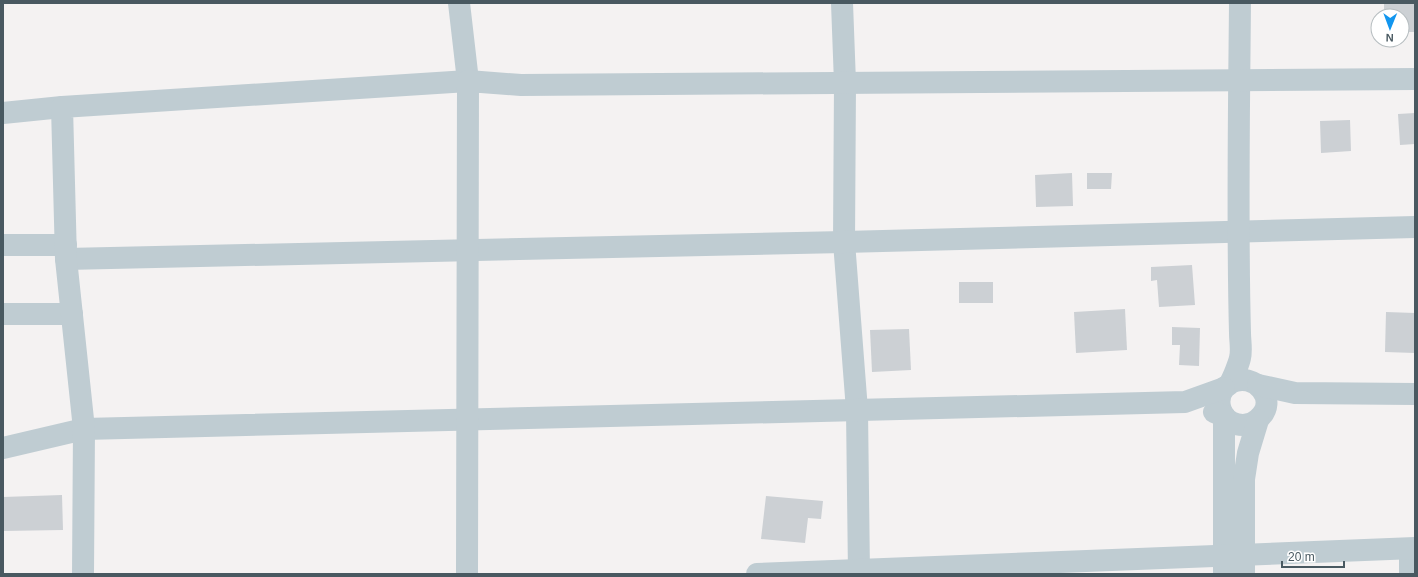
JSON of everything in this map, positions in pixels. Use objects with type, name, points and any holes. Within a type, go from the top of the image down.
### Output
[{"type":"street","points":[[459,3],[468,81],[467,574]]},
{"type":"street","points":[[842,3],[845,84],[844,242],[857,410],[859,572]]},
{"type":"street","points":[[1240,3],[1238,233],[1240,357],[1227,385],[1221,394],[1219,402],[1220,409],[1229,421],[1243,425],[1251,424],[1295,393]]},
{"type":"street","points":[[3,113],[62,107],[468,81],[521,85],[1415,79]]},
{"type":"street","points":[[62,107],[66,252],[84,429],[83,574]]},
{"type":"street","points":[[3,245],[66,252],[468,250],[1238,233],[1415,227]]},
{"type":"street","points":[[3,314],[72,314]]},
{"type":"street","points":[[1234,565],[1248,453],[1260,417],[1266,406],[1266,398],[1263,391],[1255,383],[1240,357]]},
{"type":"street","points":[[3,448],[84,429],[1185,402],[1236,380],[1244,379],[1295,393],[1415,394]]},
{"type":"street","points":[[1185,402],[1224,416]]},
{"type":"street","points":[[1224,416],[1234,565]]},
{"type":"street","points":[[757,574],[1234,565],[1412,548],[1410,574]]},
{"type":"building","points":[[1384,3],[1415,3],[1415,32],[1410,32],[1410,8],[1384,8]]},
{"type":"building","points":[[1415,113],[1415,144],[1400,145],[1398,114]]},
{"type":"building","points":[[1350,120],[1351,151],[1321,153],[1320,121]]},
{"type":"building","points":[[1072,173],[1073,206],[1036,207],[1035,175]]},
{"type":"building","points":[[1087,173],[1112,173],[1111,189],[1087,189]]},
{"type":"building","points":[[1192,265],[1195,305],[1159,307],[1157,280],[1151,281],[1151,267]]},
{"type":"building","points":[[959,282],[993,282],[993,303],[959,303]]},
{"type":"building","points":[[1125,309],[1127,350],[1076,353],[1074,312]]},
{"type":"building","points":[[1386,312],[1415,313],[1415,353],[1385,352]]},
{"type":"building","points":[[1172,327],[1200,328],[1199,366],[1179,365],[1180,345],[1172,345]]},
{"type":"building","points":[[909,329],[911,370],[872,372],[870,330]]},
{"type":"building","points":[[62,495],[63,530],[3,531],[3,497]]},
{"type":"building","points":[[766,496],[823,501],[821,519],[808,518],[805,543],[761,539]]}]
